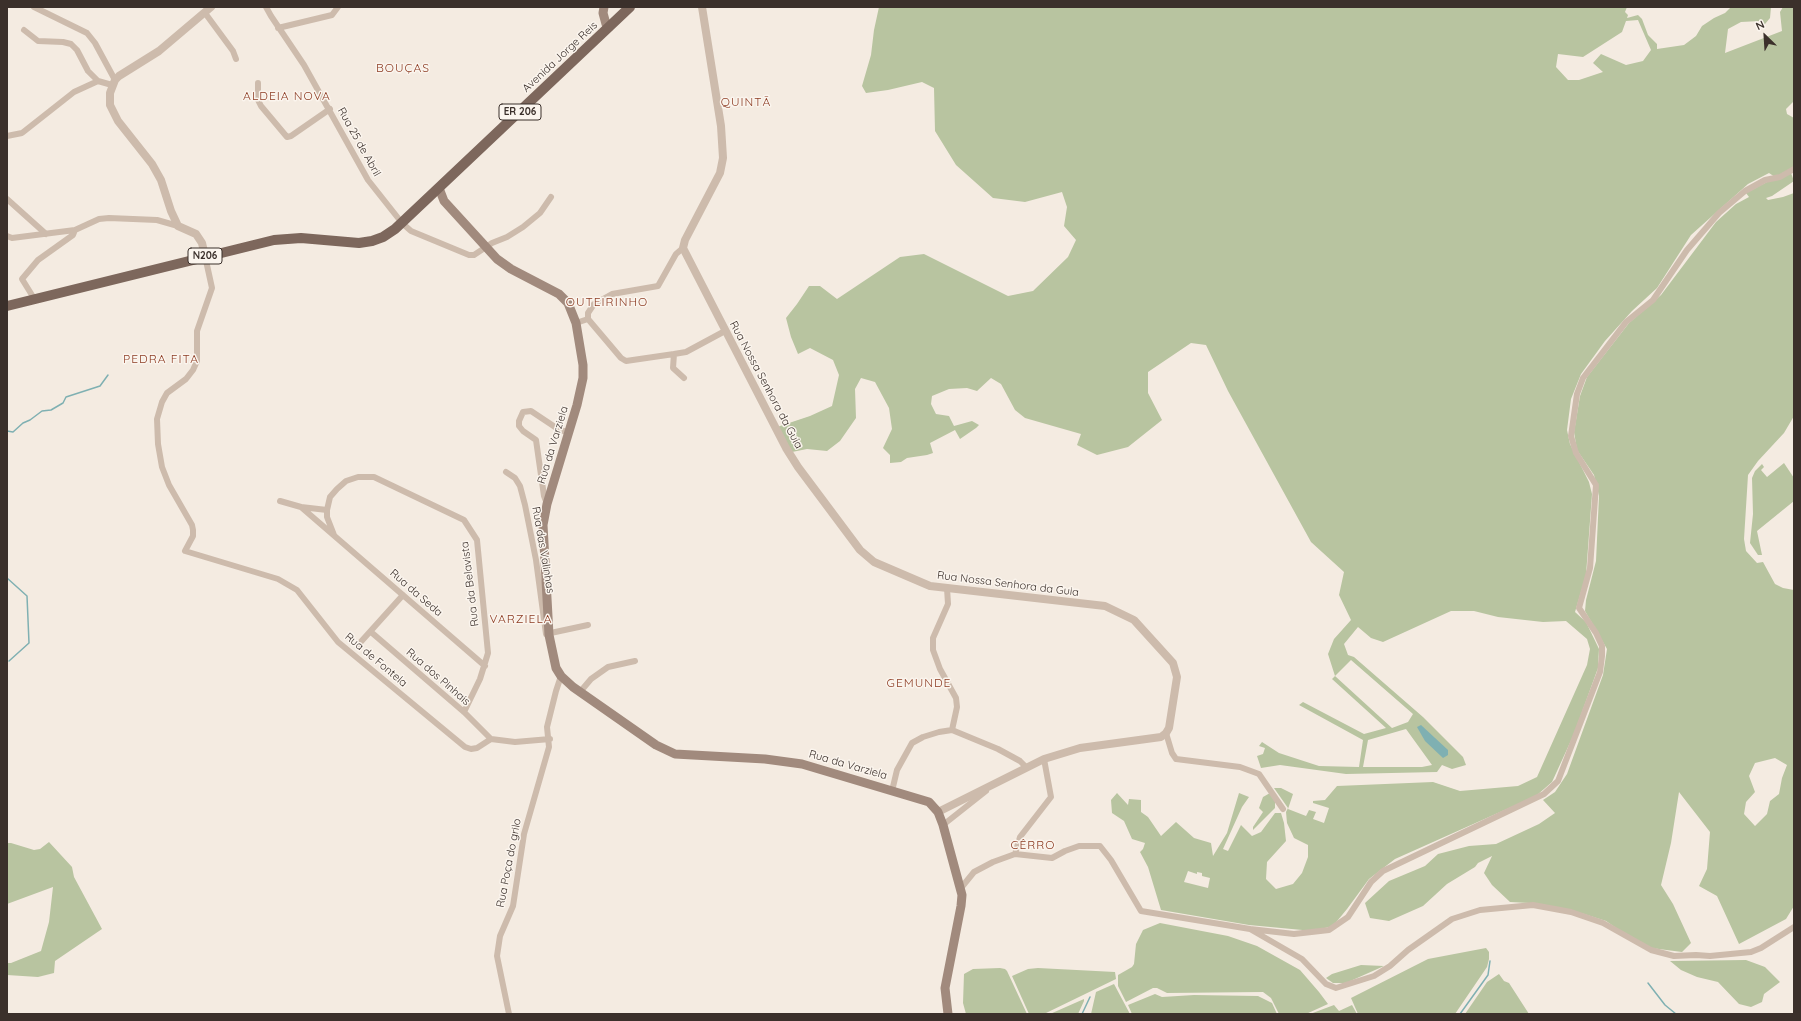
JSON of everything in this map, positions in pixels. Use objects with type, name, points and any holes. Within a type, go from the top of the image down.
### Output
[{"type":"main road","points":[[604,7],[604,18],[609,27]]},
{"type":"main road","name":"Avenida Jorge Reis","points":[[402,223],[630,7]]},
{"type":"main road","points":[[439,188],[444,201]]},
{"type":"main road","points":[[430,196],[444,201]]},
{"type":"main road","name":"Rua da Varziela","points":[[444,201],[497,259],[511,269],[559,294],[568,303],[576,323],[583,366],[583,378],[547,504],[543,525],[549,635],[553,659],[561,676],[580,692],[656,745],[675,754],[785,760],[929,802],[938,812]]},
{"type":"main road","name":"N206","points":[[7,306],[205,256],[287,238],[355,243],[368,242],[383,237],[402,223]]},
{"type":"main road","points":[[938,812],[961,888],[961,906],[944,988],[948,1014]]},
{"type":"street","points":[[34,7],[87,33],[95,43],[114,82]]},
{"type":"street","points":[[178,226],[158,175],[152,164],[126,133],[110,105],[110,93],[114,82],[129,68],[158,50],[211,7]]},
{"type":"street","name":"Rua 25 de Abril","points":[[266,7],[278,28],[304,65],[330,109],[368,180],[402,223],[411,231],[468,255],[474,255],[523,227],[540,213],[551,197]]},
{"type":"street","points":[[278,28],[332,15],[338,7]]},
{"type":"street","points":[[702,7],[721,126],[723,158],[720,173],[685,240],[683,248],[676,254],[658,286],[612,294],[594,304],[588,313],[588,319],[621,358],[626,361],[686,352],[725,331]]},
{"type":"street","points":[[204,13],[233,51],[236,59]]},
{"type":"street","points":[[24,30],[38,42],[63,42],[70,44],[76,50],[88,71],[98,81]]},
{"type":"street","points":[[7,136],[22,133],[74,92],[98,81],[114,82]]},
{"type":"street","points":[[258,82],[258,100],[261,106],[287,137],[330,109]]},
{"type":"street","points":[[961,888],[974,872],[993,862],[1015,854],[1052,858],[1065,850],[1079,846],[1100,846],[1112,860],[1141,911],[1250,929],[1294,934],[1330,930],[1348,917],[1371,882],[1383,870],[1544,794],[1558,781],[1597,679],[1602,656],[1602,646],[1596,633],[1579,608],[1590,568],[1596,486],[1576,453],[1571,436],[1577,394],[1583,378],[1626,322],[1653,300],[1687,250],[1720,213],[1745,191],[1765,180],[1780,177],[1794,169]]},
{"type":"street","points":[[7,199],[46,234]]},
{"type":"street","points":[[7,236],[12,238],[74,230],[99,219],[157,220],[178,226],[196,234],[202,243],[205,256]]},
{"type":"street","points":[[34,300],[22,279],[38,260],[73,235],[74,230]]},
{"type":"street","name":"Rua Nossa Senhora da Guia","points":[[683,248],[786,448],[860,550],[874,562],[930,586],[1105,606],[1134,620],[1173,663],[1177,677],[1166,733]]},
{"type":"street","name":"Rua de Fontela","points":[[205,256],[212,288],[197,331],[197,361],[193,370],[186,379],[167,393],[162,402],[157,419],[158,444],[162,467],[169,485],[192,525],[193,536],[185,551],[278,579],[297,590],[338,642],[465,748],[476,748],[491,739]]},
{"type":"street","points":[[576,323],[588,319]]},
{"type":"street","points":[[674,354],[673,368],[684,378]]},
{"type":"street","points":[[547,504],[544,496],[536,440],[523,431],[519,426],[519,421],[523,412],[531,411],[554,427],[568,434]]},
{"type":"street","name":"Rua das Valinhas","points":[[506,472],[515,478],[520,486],[536,560],[544,628],[546,634],[549,635]]},
{"type":"street","name":"Rua da Belavista","points":[[327,510],[330,497],[337,488],[346,481],[358,477],[374,477],[464,520],[477,540],[488,653],[485,666],[464,712]]},
{"type":"street","name":"Rua da Seda","points":[[280,501],[301,508],[327,510]]},
{"type":"street","name":"Rua da Seda","points":[[301,508],[485,666]]},
{"type":"street","points":[[327,510],[330,527],[334,535]]},
{"type":"street","points":[[947,588],[948,604],[933,638],[933,650],[940,669],[956,698],[957,707],[952,730]]},
{"type":"street","points":[[358,645],[403,595]]},
{"type":"street","points":[[549,635],[588,624]]},
{"type":"street","name":"Rua dos Pinhais","points":[[371,632],[464,712],[491,739]]},
{"type":"street","points":[[580,692],[591,679],[608,667],[635,661]]},
{"type":"street","points":[[491,739],[515,742],[550,739],[548,727],[561,676]]},
{"type":"street","points":[[892,791],[897,770],[912,743],[928,735],[952,730],[998,749],[1020,761],[1026,768]]},
{"type":"street","points":[[938,812],[1044,759],[1080,748],[1154,738],[1166,733],[1172,753],[1176,759],[1240,767],[1259,774],[1283,808]]},
{"type":"street","name":"Rua Poça do grilo","points":[[509,1014],[497,956],[500,936],[513,906],[524,834],[550,739]]},
{"type":"street","points":[[1015,854],[1020,837],[1051,798],[1044,759]]},
{"type":"street","points":[[943,825],[990,788],[990,785]]},
{"type":"street","points":[[1250,929],[1302,959],[1326,984],[1336,988],[1374,976],[1390,966],[1408,950],[1452,919],[1480,910],[1533,905],[1572,912],[1603,923],[1651,950],[1674,956],[1710,956],[1751,952],[1761,948],[1794,927]]},
{"type":"green space","points":[[879,7],[1627,7],[1625,12],[1628,15],[1627,18],[1638,15],[1642,19],[1648,35],[1657,44],[1657,49],[1684,45],[1696,36],[1702,26],[1725,13],[1731,7],[1771,7],[1770,18],[1765,24],[1759,25],[1760,21],[1741,22],[1728,29],[1725,53],[1782,31],[1780,12],[1783,7],[1794,7],[1794,101],[1786,109],[1787,114],[1794,118],[1794,167],[1775,177],[1769,173],[1748,184],[1691,235],[1657,288],[1632,311],[1605,341],[1581,374],[1571,399],[1567,430],[1570,444],[1589,482],[1592,494],[1586,575],[1575,612],[1586,622],[1599,649],[1598,668],[1574,734],[1552,782],[1536,796],[1395,859],[1369,879],[1333,926],[1313,931],[1249,925],[1161,910],[1148,867],[1140,852],[1145,843],[1132,839],[1124,821],[1112,813],[1111,800],[1117,793],[1128,805],[1129,799],[1141,800],[1141,812],[1148,817],[1161,836],[1176,822],[1194,838],[1211,843],[1213,856],[1227,833],[1239,793],[1249,797],[1242,807],[1223,849],[1228,851],[1241,825],[1252,836],[1261,832],[1275,813],[1281,813],[1286,841],[1267,862],[1266,879],[1276,889],[1293,884],[1302,873],[1308,857],[1308,845],[1294,838],[1287,823],[1286,812],[1288,808],[1274,788],[1281,788],[1293,794],[1288,809],[1306,816],[1309,810],[1316,812],[1313,819],[1324,823],[1329,808],[1313,803],[1313,801],[1325,800],[1337,786],[1433,782],[1460,791],[1518,786],[1537,777],[1587,665],[1590,649],[1587,639],[1566,621],[1543,622],[1498,617],[1474,611],[1451,611],[1383,642],[1371,638],[1358,627],[1344,644],[1348,655],[1354,657],[1423,717],[1463,757],[1466,765],[1452,769],[1442,765],[1437,772],[1346,774],[1280,765],[1261,768],[1257,756],[1263,754],[1265,748],[1259,746],[1262,742],[1279,753],[1319,766],[1359,767],[1363,740],[1299,705],[1303,702],[1364,734],[1386,728],[1332,679],[1335,676],[1328,654],[1334,639],[1351,620],[1339,595],[1344,572],[1311,542],[1228,391],[1206,345],[1191,343],[1148,372],[1148,393],[1162,420],[1128,447],[1097,455],[1077,445],[1081,434],[1025,418],[1015,410],[1001,384],[991,378],[977,391],[967,388],[949,389],[932,396],[931,404],[936,414],[949,416],[954,426],[972,421],[979,425],[976,428],[960,439],[955,430],[930,443],[933,453],[907,458],[901,462],[890,463],[890,455],[883,448],[892,429],[889,408],[875,382],[861,378],[855,389],[856,418],[840,441],[827,451],[807,449],[792,452],[777,427],[810,416],[832,406],[839,375],[833,360],[810,348],[798,354],[791,337],[786,318],[809,286],[820,286],[837,299],[900,257],[924,254],[1008,296],[1033,291],[1068,257],[1076,240],[1064,226],[1067,207],[1062,192],[1025,202],[993,198],[956,165],[935,131],[934,88],[922,82],[888,90],[866,93],[862,86],[871,55]],"holes":[[[1638,20],[1651,50],[1643,61],[1626,65],[1601,54],[1593,63],[1603,72],[1579,80],[1568,80],[1556,67],[1558,54],[1583,57],[1622,32],[1626,21]],[[1351,660],[1413,714],[1408,722],[1392,728],[1335,676]],[[1406,729],[1432,765],[1422,767],[1363,767],[1368,740]],[[1188,871],[1197,874],[1197,872],[1202,873],[1202,876],[1210,878],[1208,888],[1184,882]]]},
{"type":"green space","points":[[1791,173],[1794,181],[1772,196],[1766,198],[1768,200],[1794,193],[1794,416],[1784,433],[1758,461],[1748,475],[1744,539],[1746,551],[1757,563],[1763,562],[1775,584],[1783,588],[1794,590],[1794,906],[1786,919],[1739,944],[1717,896],[1699,886],[1707,869],[1710,832],[1679,792],[1671,843],[1661,885],[1673,904],[1691,943],[1682,952],[1651,948],[1635,941],[1606,921],[1584,914],[1529,903],[1510,902],[1492,885],[1484,873],[1492,856],[1478,863],[1475,867],[1447,884],[1423,906],[1389,921],[1370,918],[1365,903],[1389,881],[1425,866],[1438,854],[1469,846],[1496,844],[1539,824],[1555,813],[1543,800],[1555,792],[1567,774],[1603,675],[1607,649],[1585,611],[1586,600],[1596,561],[1599,496],[1594,475],[1577,450],[1574,432],[1580,396],[1587,377],[1629,323],[1661,295],[1716,222],[1736,204],[1749,197],[1746,193],[1769,181]],"holes":[[[1775,758],[1787,765],[1782,778],[1779,794],[1770,801],[1767,814],[1755,826],[1744,814],[1746,802],[1755,792],[1749,776],[1755,763]]]},
{"type":"green space","points":[[1784,463],[1794,478],[1794,501],[1757,531],[1762,555],[1758,555],[1750,543],[1753,514],[1752,478],[1755,471],[1762,464],[1764,467],[1761,470],[1767,477]]},
{"type":"green space","points":[[1270,793],[1275,799],[1275,808],[1253,830],[1253,827],[1263,812],[1259,808],[1263,797]]},
{"type":"green space","points":[[49,842],[72,867],[74,877],[102,929],[55,961],[54,973],[38,977],[7,975],[7,963],[11,963],[41,951],[49,922],[53,887],[7,904],[7,843],[34,850],[40,849]]},
{"type":"green space","points":[[1160,923],[1228,936],[1257,946],[1300,970],[1328,1004],[1306,1014],[1279,1014],[1271,998],[1263,992],[1167,993],[1157,988],[1153,988],[1126,1002],[1118,986],[1118,975],[1132,967],[1134,964],[1136,944],[1143,930]]},
{"type":"green space","points":[[1486,948],[1489,952],[1487,967],[1455,1014],[1358,1014],[1351,998],[1428,959]]},
{"type":"green space","points":[[1746,960],[1765,967],[1780,982],[1764,994],[1762,1002],[1751,1007],[1739,1004],[1718,982],[1697,977],[1681,970],[1670,961]]},
{"type":"green space","points":[[1361,965],[1384,966],[1346,983],[1333,983],[1326,978],[1332,974]]},
{"type":"green space","points":[[1000,968],[1007,971],[1027,1014],[966,1014],[963,1003],[964,974],[973,969]]},
{"type":"green space","points":[[1038,968],[1115,972],[1116,979],[1044,1014],[1029,1014],[1012,976],[1028,969]]},
{"type":"green space","points":[[1499,974],[1504,981],[1509,983],[1529,1014],[1465,1014],[1487,982]]},
{"type":"green space","points":[[1114,984],[1130,1014],[1091,1014],[1096,992]]},
{"type":"green space","points":[[1155,994],[1162,997],[1194,995],[1258,996],[1272,1003],[1277,1014],[1132,1014],[1128,1005]]},
{"type":"green space","points":[[1084,999],[1078,1014],[1050,1014]]},
{"type":"green space","points":[[1334,1005],[1339,1011],[1352,1005],[1357,1014],[1310,1014]]},
{"type":"water","points":[[1421,725],[1448,750],[1448,755],[1443,758],[1425,741],[1417,727]]},
{"type":"waterway","points":[[7,431],[13,432],[23,423],[30,420],[42,411],[51,410],[63,403],[66,397],[100,386],[108,375]]},
{"type":"waterway","points":[[7,578],[27,596],[29,643],[9,661]]},
{"type":"waterway","points":[[1460,1014],[1488,975],[1490,961]]},
{"type":"waterway","points":[[1648,983],[1665,1005],[1676,1014]]},
{"type":"waterway","points":[[1082,1014],[1090,997]]},
{"type":"district","name":"BOUÇAS","points":[[403,68]]},
{"type":"district","name":"ALDEIA NOVA","points":[[287,96]]},
{"type":"district","name":"QUINTÃ","points":[[746,102]]},
{"type":"district","name":"OUTEIRINHO","points":[[607,302]]},
{"type":"district","name":"PEDRA FITA","points":[[161,359]]},
{"type":"district","name":"VARZIELA","points":[[521,619]]},
{"type":"district","name":"GEMUNDE","points":[[919,683]]},
{"type":"district","name":"CÊRRO","points":[[1033,845]]}]
